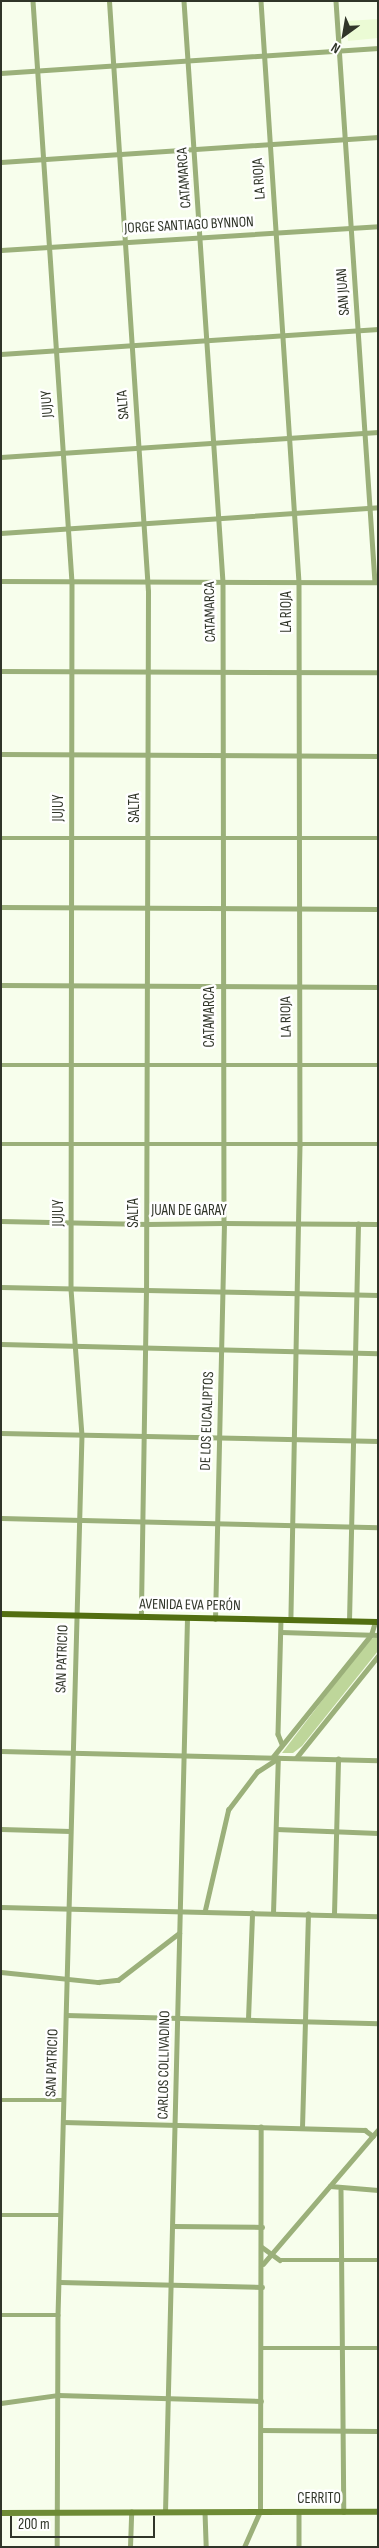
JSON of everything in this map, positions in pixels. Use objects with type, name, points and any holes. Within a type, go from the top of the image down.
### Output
[{"type":"main road","name":"AVENIDA EVA PERÓN","points":[[1,1614],[376,1622]]},
{"type":"main road","name":"CERRITO","points":[[1,2513],[378,2512]]},
{"type":"street","name":"JUJUY","points":[[33,1],[72,582],[71,1289],[82,1435],[76,1615]]},
{"type":"street","name":"SALTA","points":[[108,1],[147,582],[147,1145],[141,1617]]},
{"type":"street","name":"CATAMARCA","points":[[184,1],[223,582],[222,1144],[224,1223]]},
{"type":"street","name":"LA RIOJA","points":[[261,1],[299,582],[300,838],[298,987],[300,1145],[290,1620]]},
{"type":"street","name":"SAN JUAN","points":[[336,1],[376,582]]},
{"type":"street","points":[[1,73],[378,48]]},
{"type":"street","points":[[1,162],[378,137]]},
{"type":"street","name":"JORGE SANTIAGO BYNNON","points":[[1,250],[378,226]]},
{"type":"street","points":[[1,354],[378,329]]},
{"type":"street","points":[[1,457],[378,432]]},
{"type":"street","points":[[1,532],[378,507]]},
{"type":"street","points":[[1,582],[376,582]]},
{"type":"street","points":[[1,671],[378,672]]},
{"type":"street","points":[[1,754],[378,756]]},
{"type":"street","points":[[1,838],[378,838]]},
{"type":"street","points":[[1,907],[378,909]]},
{"type":"street","points":[[1,986],[378,986]]},
{"type":"street","points":[[1,1065],[378,1065]]},
{"type":"street","points":[[1,1144],[378,1144]]},
{"type":"street","name":"JUAN DE GARAY","points":[[1,1221],[146,1224],[378,1224]]},
{"type":"street","name":"DE LOS EUCALIPTOS","points":[[215,1619],[224,1223]]},
{"type":"street","points":[[349,1621],[358,1224]]},
{"type":"street","points":[[1,1287],[378,1295]]},
{"type":"street","points":[[1,1344],[378,1353]]},
{"type":"street","points":[[1,1433],[378,1441]]},
{"type":"street","points":[[1,1518],[378,1527]]},
{"type":"street","name":"SAN PATRICIO","points":[[57,2547],[58,2315],[76,1615]]},
{"type":"street","name":"CARLOS COLLIVADINO","points":[[165,2512],[187,1618]]},
{"type":"street","points":[[281,1620],[278,1734],[282,1744]]},
{"type":"street","points":[[205,1910],[228,1810],[257,1772],[275,1758],[282,1744],[370,1635],[376,1622]]},
{"type":"street","points":[[281,1632],[378,1635]]},
{"type":"street","points":[[296,1758],[378,1656]]},
{"type":"street","points":[[1,1751],[378,1760]]},
{"type":"street","points":[[273,1912],[276,1829],[275,1758]]},
{"type":"street","points":[[334,1914],[338,1759]]},
{"type":"street","points":[[1,1829],[70,1831]]},
{"type":"street","points":[[276,1829],[378,1832]]},
{"type":"street","points":[[1,1908],[205,1910],[378,1916]]},
{"type":"street","points":[[248,2020],[252,1913]]},
{"type":"street","points":[[302,2128],[308,1914]]},
{"type":"street","points":[[1,1972],[68,1980],[122,1979],[179,1933]]},
{"type":"street","points":[[66,2015],[378,2023]]},
{"type":"street","points":[[1,2100],[64,2100]]},
{"type":"street","points":[[63,2122],[365,2130],[373,2136]]},
{"type":"street","points":[[244,2547],[260,2511],[263,2264],[262,2127]]},
{"type":"street","points":[[263,2264],[378,2130]]},
{"type":"street","points":[[330,2186],[341,2190],[378,2190]]},
{"type":"street","points":[[341,2190],[344,2512]]},
{"type":"street","points":[[1,2216],[61,2215]]},
{"type":"street","points":[[173,2226],[262,2227]]},
{"type":"street","points":[[262,2247],[280,2260],[378,2260]]},
{"type":"street","points":[[60,2282],[262,2287]]},
{"type":"street","points":[[1,2315],[58,2315]]},
{"type":"street","points":[[262,2348],[378,2348]]},
{"type":"street","points":[[1,2403],[58,2396],[169,2397],[261,2401]]},
{"type":"street","points":[[261,2430],[378,2431]]},
{"type":"street","points":[[130,2547],[131,2512]]},
{"type":"street","points":[[205,2512],[206,2547]]},
{"type":"street","points":[[299,2512],[300,2547]]},
{"type":"shaded area","points":[[378,19],[378,38],[348,41],[347,21]]},
{"type":"shaded area","points":[[378,1637],[378,1651],[302,1746],[293,1753],[282,1753],[369,1639]]}]
